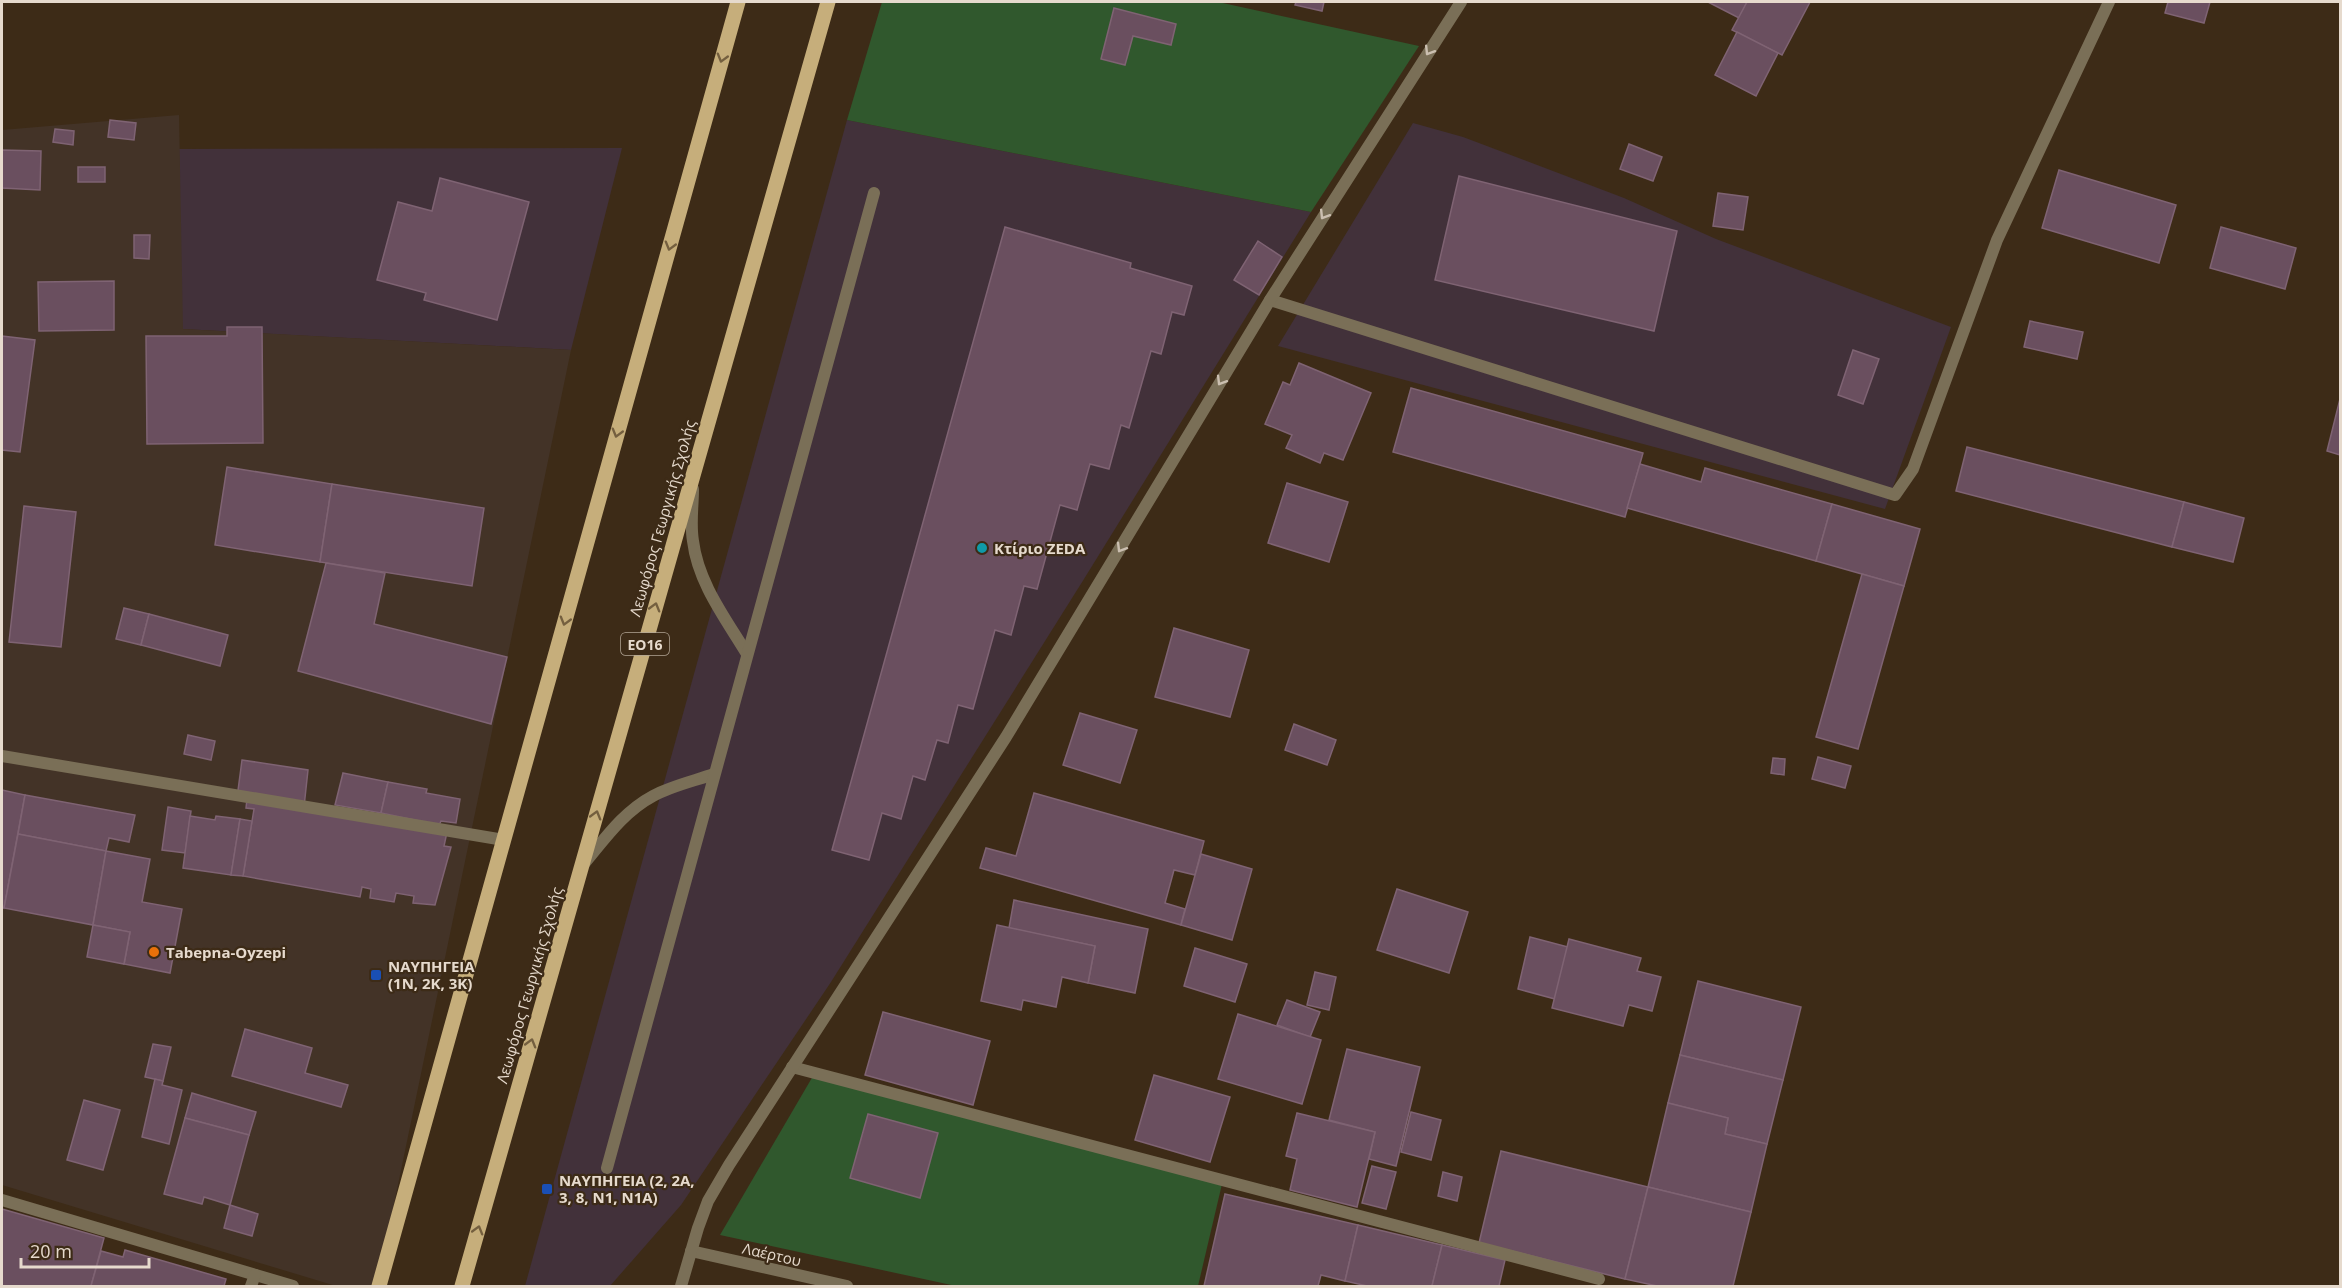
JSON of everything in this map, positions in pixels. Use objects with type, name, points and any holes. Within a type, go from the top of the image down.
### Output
[{"type":"main road","points":[[379,1287],[738,2]]},
{"type":"main road","name":"Λεωφόρος Γεωργικής Σχολής","points":[[462,1287],[828,2]]},
{"type":"street","points":[[681,1287],[708,1201],[1006,737],[1270,300],[1461,2]]},
{"type":"street","points":[[1270,300],[1895,495],[1913,469],[1997,240],[2109,2]]},
{"type":"street","points":[[607,1168],[874,193]]},
{"type":"street","points":[[693,475],[692,540],[698,565],[708,589],[747,654]]},
{"type":"street","points":[[2,756],[504,840]]},
{"type":"street","points":[[581,868],[612,829],[632,810],[654,796],[714,774]]},
{"type":"street","points":[[792,1067],[1599,1279]]},
{"type":"street","points":[[2,1200],[253,1281],[293,1287]]},
{"type":"street","name":"Λαέρτου","points":[[691,1251],[847,1287]]},
{"type":"shaded area","points":[[179,115],[183,329],[571,350],[377,1286],[336,1286],[2,1185],[2,130]]},
{"type":"shaded area","points":[[847,120],[1311,212],[831,982],[681,1205],[610,1286],[525,1286]]},
{"type":"shaded area","points":[[1413,123],[1463,137],[1624,198],[1716,239],[1951,327],[1885,509],[1278,346]]},
{"type":"shaded area","points":[[622,148],[571,350],[182,329],[179,149]]},
{"type":"green space","points":[[882,2],[1218,2],[1419,46],[1311,212],[847,120]]},
{"type":"green space","points":[[813,1076],[1222,1184],[1198,1286],[956,1286],[720,1235]]},
{"type":"building","points":[[1296,2],[1324,2],[1322,11],[1295,5]]},
{"type":"building","points":[[1708,2],[1747,2],[1739,18]]},
{"type":"building","points":[[1747,2],[1810,2],[1782,55],[1732,30]]},
{"type":"building","points":[[2168,2],[2210,2],[2204,23],[2165,13]]},
{"type":"building","points":[[1114,8],[1176,24],[1171,45],[1133,36],[1125,65],[1101,59]]},
{"type":"building","points":[[1737,32],[1778,53],[1756,96],[1715,75]]},
{"type":"building","points":[[110,120],[136,123],[134,140],[108,137]]},
{"type":"building","points":[[55,129],[74,131],[73,145],[53,142]]},
{"type":"building","points":[[1629,144],[1662,157],[1653,181],[1620,169]]},
{"type":"building","points":[[2,150],[41,151],[40,190],[2,188]]},
{"type":"building","points":[[78,167],[105,167],[105,182],[78,182]]},
{"type":"building","points":[[2059,170],[2176,205],[2159,263],[2042,228]]},
{"type":"building","points":[[1459,176],[1677,231],[1654,331],[1435,280]]},
{"type":"building","points":[[440,178],[529,202],[497,320],[424,300],[426,293],[377,280],[398,202],[432,211]]},
{"type":"building","points":[[1718,193],[1748,197],[1743,230],[1713,226]]},
{"type":"building","name":"Κτίριο ZEDA","points":[[1005,227],[1131,263],[1130,268],[1192,286],[1184,315],[1172,312],[1161,354],[1151,351],[1129,428],[1121,425],[1109,469],[1090,464],[1077,510],[1060,505],[1037,589],[1024,586],[1011,635],[995,630],[973,709],[958,705],[948,743],[937,740],[925,780],[913,776],[901,819],[882,813],[869,860],[832,850]]},
{"type":"building","points":[[2221,227],[2296,248],[2285,289],[2210,268]]},
{"type":"building","points":[[134,235],[150,235],[149,259],[134,258]]},
{"type":"building","points":[[1258,241],[1282,257],[1259,295],[1234,280]]},
{"type":"building","points":[[114,281],[114,330],[39,331],[38,282]]},
{"type":"building","points":[[2030,321],[2083,332],[2077,359],[2024,347]]},
{"type":"building","points":[[227,327],[262,327],[263,443],[147,444],[146,336],[227,336]]},
{"type":"building","points":[[2,336],[35,340],[20,452],[2,450]]},
{"type":"building","points":[[1853,350],[1879,359],[1863,404],[1838,395]]},
{"type":"building","points":[[1299,363],[1371,393],[1343,460],[1324,453],[1320,463],[1286,448],[1292,435],[1265,424],[1283,382],[1290,385]]},
{"type":"building","points":[[1411,388],[1643,453],[1625,517],[1393,452]]},
{"type":"building","points":[[2340,399],[2340,455],[2327,451]]},
{"type":"building","points":[[1967,447],[2184,502],[2172,547],[1956,491]]},
{"type":"building","points":[[1640,464],[1701,482],[1705,468],[1832,504],[1816,561],[1627,508]]},
{"type":"building","points":[[227,467],[332,484],[320,562],[215,545]]},
{"type":"building","points":[[1287,483],[1348,502],[1329,562],[1268,543]]},
{"type":"building","points":[[332,484],[484,508],[472,586],[320,562]]},
{"type":"building","points":[[2184,502],[2244,518],[2233,562],[2172,547]]},
{"type":"building","points":[[1832,504],[1920,529],[1904,586],[1816,561]]},
{"type":"building","points":[[24,506],[76,512],[61,647],[9,642]]},
{"type":"building","points":[[326,563],[385,573],[374,624],[507,657],[491,724],[298,671]]},
{"type":"building","points":[[1862,574],[1904,586],[1858,749],[1816,737]]},
{"type":"building","points":[[124,608],[149,614],[141,645],[116,639]]},
{"type":"building","points":[[149,614],[228,635],[220,666],[141,645]]},
{"type":"building","points":[[1174,628],[1249,650],[1230,717],[1155,697]]},
{"type":"building","points":[[1080,713],[1137,730],[1120,783],[1063,765]]},
{"type":"building","points":[[1294,724],[1336,740],[1327,765],[1285,750]]},
{"type":"building","points":[[188,735],[215,741],[211,760],[184,754]]},
{"type":"building","points":[[1818,757],[1851,766],[1845,788],[1812,779]]},
{"type":"building","points":[[1773,758],[1785,759],[1784,775],[1771,773]]},
{"type":"building","points":[[242,760],[308,770],[304,807],[237,798]]},
{"type":"building","points":[[343,773],[388,782],[381,813],[335,805]]},
{"type":"building","points":[[388,782],[427,789],[426,793],[460,799],[456,823],[441,821],[439,825],[381,813]]},
{"type":"building","points":[[2,790],[25,795],[4,908],[2,908]]},
{"type":"building","points":[[1034,793],[1204,841],[1195,875],[1174,870],[1165,903],[1185,909],[1181,925],[980,868],[986,848],[1016,856]]},
{"type":"building","points":[[25,795],[135,815],[129,842],[109,838],[106,851],[18,834]]},
{"type":"building","points":[[247,799],[447,832],[444,846],[451,847],[435,905],[413,903],[414,896],[396,893],[394,902],[370,898],[371,889],[362,887],[360,897],[243,876],[254,809],[246,808]]},
{"type":"building","points":[[168,807],[191,811],[185,853],[162,850]]},
{"type":"building","points":[[190,816],[215,820],[216,816],[240,819],[231,875],[183,868]]},
{"type":"building","points":[[240,819],[252,821],[243,876],[231,875]]},
{"type":"building","points":[[18,834],[106,851],[93,925],[4,908]]},
{"type":"building","points":[[106,851],[150,859],[142,902],[182,909],[170,973],[124,964],[130,932],[93,925]]},
{"type":"building","points":[[1201,854],[1252,869],[1232,940],[1181,925]]},
{"type":"building","points":[[1397,889],[1468,912],[1449,973],[1377,950]]},
{"type":"building","points":[[1014,900],[1148,929],[1135,993],[1088,983],[1095,946],[1009,928]]},
{"type":"building","points":[[93,925],[130,932],[124,964],[87,957]]},
{"type":"building","points":[[997,925],[1095,946],[1088,983],[1062,977],[1056,1007],[1023,1000],[1021,1010],[981,1001]]},
{"type":"building","points":[[1530,937],[1568,947],[1555,999],[1518,989]]},
{"type":"building","points":[[1569,939],[1641,958],[1637,971],[1661,977],[1652,1011],[1629,1005],[1623,1026],[1552,1008]]},
{"type":"building","points":[[1195,948],[1247,964],[1235,1002],[1184,986]]},
{"type":"building","points":[[1315,972],[1336,977],[1329,1010],[1307,1005]]},
{"type":"building","points":[[1698,981],[1801,1007],[1783,1080],[1680,1055]]},
{"type":"building","points":[[1287,1000],[1320,1012],[1310,1037],[1277,1025]]},
{"type":"building","points":[[883,1012],[990,1041],[973,1105],[865,1075]]},
{"type":"building","points":[[1238,1014],[1321,1040],[1302,1104],[1218,1079]]},
{"type":"building","points":[[245,1029],[312,1048],[305,1073],[348,1085],[341,1107],[232,1076]]},
{"type":"building","points":[[153,1044],[171,1047],[163,1081],[145,1077]]},
{"type":"building","points":[[1347,1049],[1420,1067],[1396,1166],[1369,1159],[1375,1132],[1329,1120]]},
{"type":"building","points":[[1680,1055],[1783,1080],[1767,1144],[1725,1134],[1728,1118],[1668,1103]]},
{"type":"building","points":[[1154,1075],[1230,1097],[1210,1162],[1135,1140]]},
{"type":"building","points":[[155,1079],[163,1081],[162,1085],[182,1090],[169,1144],[142,1137]]},
{"type":"building","points":[[192,1093],[256,1112],[249,1135],[185,1118]]},
{"type":"building","points":[[84,1100],[120,1110],[103,1170],[67,1160]]},
{"type":"building","points":[[1668,1103],[1728,1118],[1725,1134],[1767,1144],[1751,1212],[1648,1187]]},
{"type":"building","points":[[1411,1112],[1441,1120],[1431,1160],[1401,1152]]},
{"type":"building","points":[[1297,1113],[1375,1132],[1357,1207],[1290,1190],[1297,1159],[1286,1156]]},
{"type":"building","points":[[868,1114],[938,1133],[920,1198],[850,1178]]},
{"type":"building","points":[[185,1118],[249,1135],[230,1205],[204,1197],[202,1204],[164,1194]]},
{"type":"building","points":[[1501,1151],[1648,1187],[1625,1279],[1479,1243]]},
{"type":"building","points":[[1372,1166],[1396,1172],[1386,1209],[1362,1203]]},
{"type":"building","points":[[1443,1172],[1462,1177],[1457,1201],[1438,1196]]},
{"type":"building","points":[[1648,1187],[1751,1212],[1733,1286],[1657,1286],[1625,1279]]},
{"type":"building","points":[[1225,1194],[1358,1225],[1345,1281],[1321,1275],[1318,1286],[1204,1286]]},
{"type":"building","points":[[230,1205],[258,1214],[252,1236],[224,1228]]},
{"type":"building","points":[[2,1209],[104,1238],[91,1286],[2,1286]]},
{"type":"building","points":[[1358,1225],[1442,1245],[1432,1286],[1367,1286],[1345,1281]]},
{"type":"building","points":[[1442,1245],[1505,1260],[1499,1286],[1432,1286]]},
{"type":"building","points":[[125,1250],[226,1279],[224,1286],[91,1286],[101,1251],[123,1257]]},
{"type":"place","name":"Κτίριο ZEDA","points":[[982,548]]},
{"type":"place","name":"Tabepna-Oyzepi","points":[[154,952]]},
{"type":"place","name":"ΝΑΥΠΗΓΕΙΑ (1Ν, 2Κ, 3Κ)","points":[[376,975]]},
{"type":"place","name":"ΝΑΥΠΗΓΕΙΑ (2, 2Α, 3, 8, Ν1, Ν1Α)","points":[[547,1189]]}]
